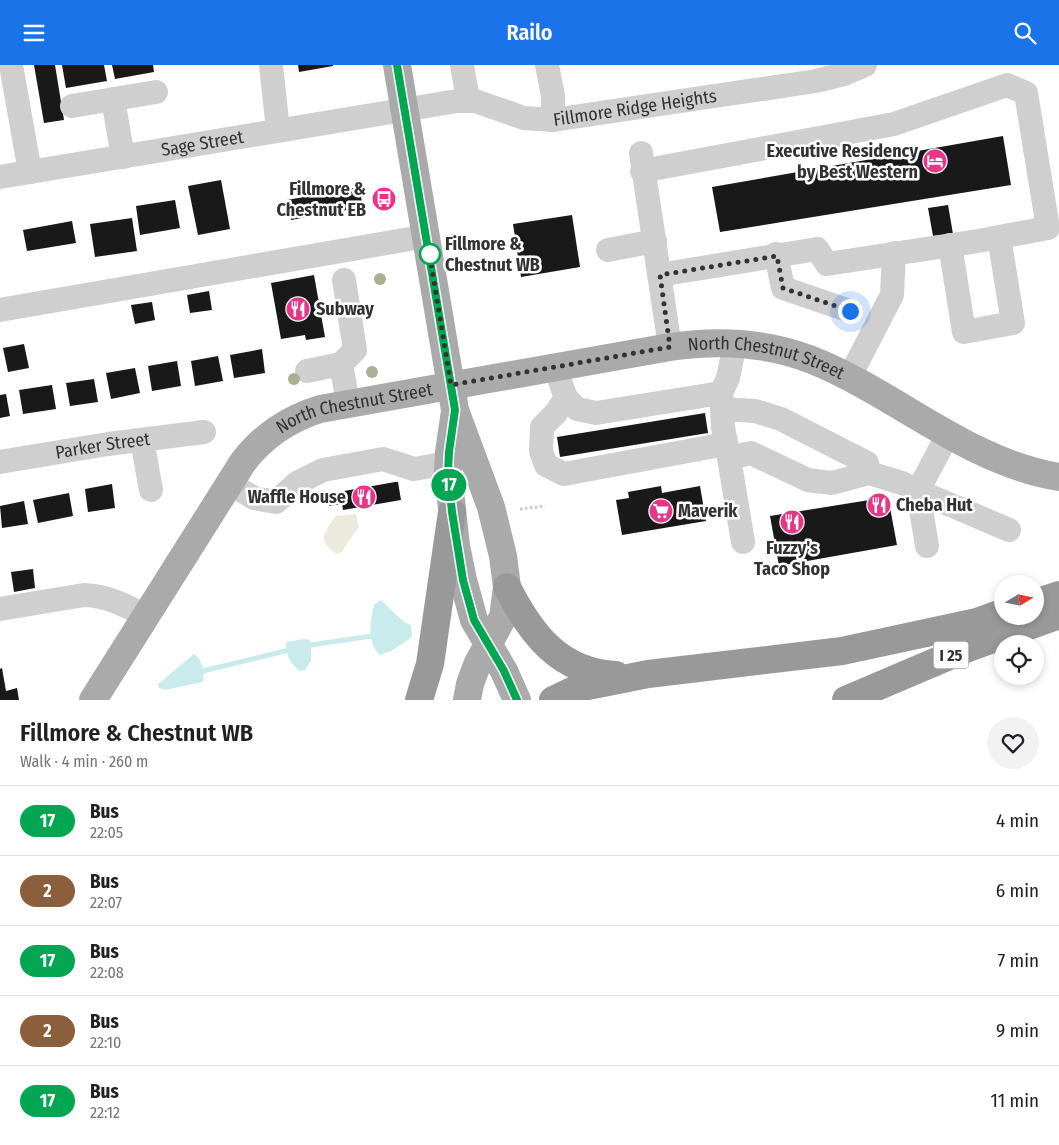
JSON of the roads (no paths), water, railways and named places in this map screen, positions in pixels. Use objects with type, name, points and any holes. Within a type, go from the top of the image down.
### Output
[{"type":"highway","points":[[419,700],[430,664],[452,512]]},
{"type":"highway","points":[[507,587],[531,628],[544,643],[565,659],[597,673],[648,675]]},
{"type":"highway","points":[[1044,600],[1059,595]]},
{"type":"highway","name":"I 25","points":[[846,700],[968,648],[1059,615]]},
{"type":"highway","points":[[553,700],[578,688],[648,675],[842,651],[977,622],[994,616]]},
{"type":"main road","points":[[397,65],[453,398],[491,507],[503,556],[507,587],[503,617],[477,665],[470,684],[467,700]]},
{"type":"main road","name":"North Chestnut Street","points":[[93,700],[251,451],[277,429],[307,413],[348,403],[453,398],[555,367],[670,347],[702,343],[735,343],[769,348],[797,355],[821,364],[1002,462],[1028,471],[1059,477]]},
{"type":"main road","points":[[453,398],[448,463],[459,561],[474,620],[504,671],[517,700]]},
{"type":"street","points":[[11,65],[30,172]]},
{"type":"street","points":[[271,65],[278,131]]},
{"type":"street","points":[[462,65],[468,100]]},
{"type":"street","points":[[547,65],[553,97],[553,120]]},
{"type":"street","name":"Fillmore Ridge Heights","points":[[405,109],[468,100],[524,118],[553,120],[816,81],[844,74],[865,65]]},
{"type":"street","points":[[660,275],[816,249],[826,264],[1048,228],[1026,93],[1007,85],[894,125],[641,162],[655,241],[670,347]]},
{"type":"street","points":[[72,106],[156,92]]},
{"type":"street","points":[[113,99],[122,157]]},
{"type":"street","name":"Sage Street","points":[[0,177],[405,109]]},
{"type":"street","points":[[0,310],[427,236]]},
{"type":"street","points":[[950,245],[964,331],[974,330],[1013,323],[999,237]]},
{"type":"street","points":[[608,250],[655,241]]},
{"type":"street","points":[[849,378],[892,295],[894,253]]},
{"type":"street","points":[[777,255],[783,288],[850,311]]},
{"type":"street","points":[[306,371],[341,364],[355,350],[344,280]]},
{"type":"street","points":[[735,343],[721,401],[744,542]]},
{"type":"street","points":[[341,364],[348,403]]},
{"type":"street","points":[[555,367],[566,398],[577,409],[596,413],[721,401],[781,419],[867,463],[869,473]]},
{"type":"street","points":[[566,398],[555,414],[542,427],[541,451],[546,465],[564,474],[728,451],[751,453],[808,480],[832,483],[869,473],[902,483],[1009,530]]},
{"type":"street","name":"Parker Street","points":[[0,463],[108,444],[204,431]]},
{"type":"street","points":[[927,546],[918,491],[948,434]]},
{"type":"street","points":[[142,440],[151,491]]},
{"type":"street","points":[[229,483],[254,498],[276,502],[298,483],[323,470],[383,459],[414,469],[448,463]]},
{"type":"street","points":[[0,609],[84,595],[96,595],[120,603],[146,616]]},
{"type":"water","points":[[381,600],[404,622],[411,625],[412,637],[393,650],[380,655],[373,645],[371,638],[371,618],[374,605]]},
{"type":"water","points":[[304,639],[311,642],[311,661],[305,670],[300,671],[289,658],[286,651],[286,642]]},
{"type":"water","points":[[194,654],[202,666],[203,682],[165,690],[159,688],[158,684]]},
{"type":"waterway","points":[[311,645],[372,636]]},
{"type":"waterway","points":[[203,671],[285,651]]},
{"type":"place","name":"Executive Residency by Best Western","points":[[935,161]]},
{"type":"place","name":"Fillmore & Chestnut EB","points":[[384,199]]},
{"type":"place","name":"Fillmore & Chestnut WB","points":[[430,254]]},
{"type":"place","name":"Subway","points":[[298,309]]},
{"type":"place","name":"Waffle House","points":[[364,497]]},
{"type":"place","name":"Cheba Hut","points":[[879,505]]},
{"type":"place","name":"Maverik","points":[[661,511]]},
{"type":"place","name":"Fuzzy's Taco Shop","points":[[792,522]]}]
